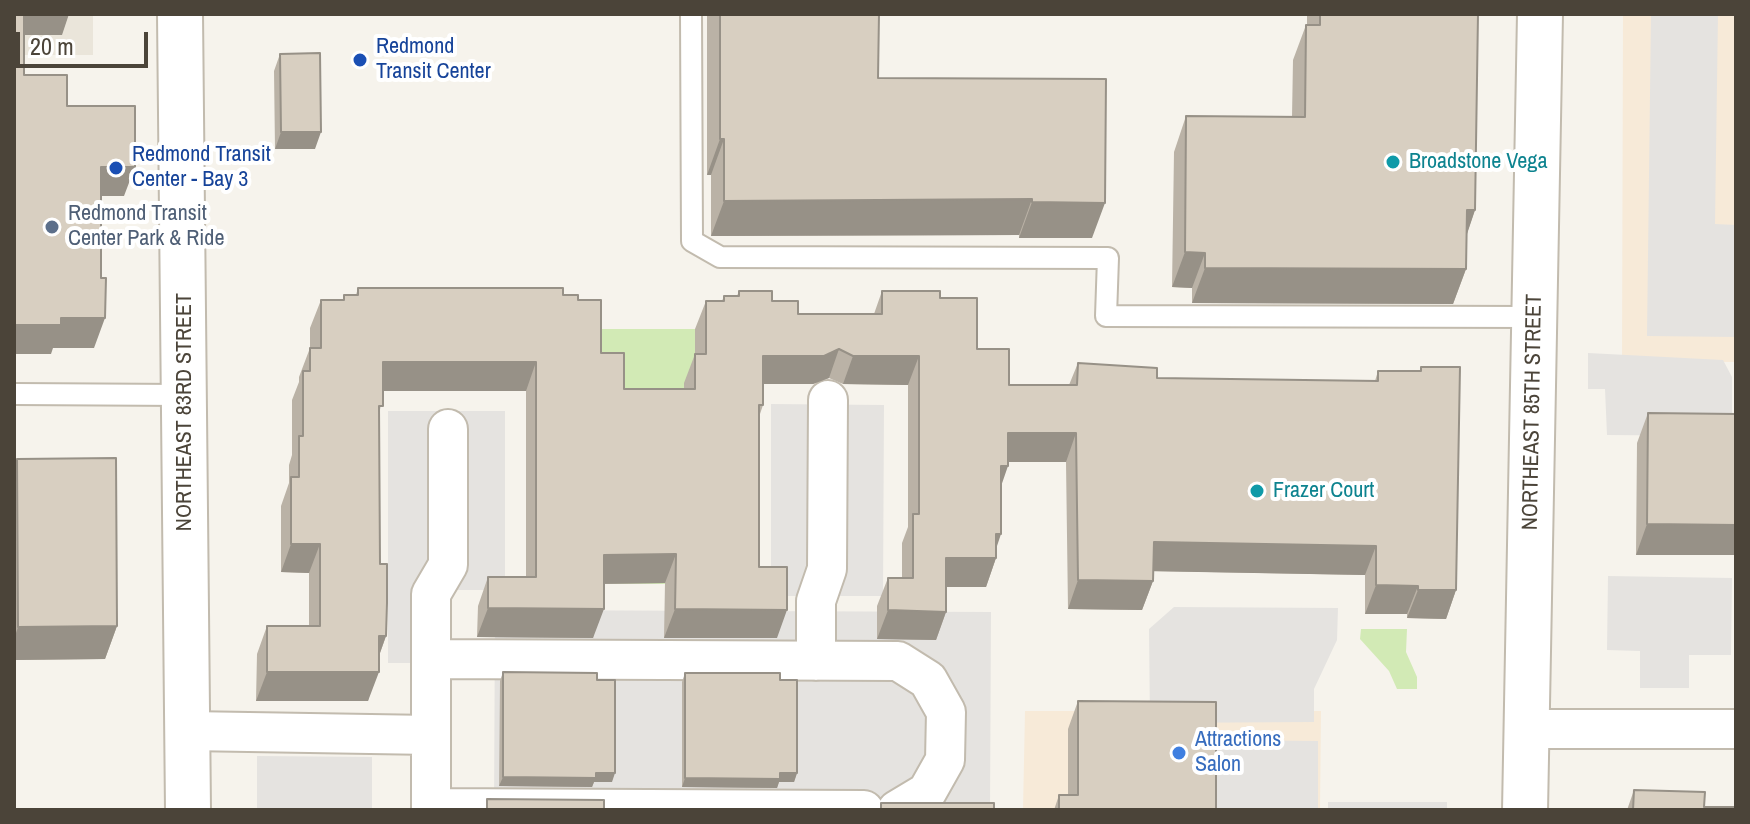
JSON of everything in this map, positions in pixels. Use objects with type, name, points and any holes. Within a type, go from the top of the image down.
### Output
[{"type":"street","name":"NORTHEAST 83RD STREET","points":[[180,14],[188,810]]},
{"type":"street","name":"NORTHEAST 85TH STREET","points":[[1525,810],[1540,14]]},
{"type":"street","points":[[816,661],[816,601],[827,569],[828,400]]},
{"type":"street","points":[[448,429],[448,565],[431,594],[431,809],[864,810]]},
{"type":"street","points":[[431,659],[898,661],[928,680],[946,712],[945,760],[927,792],[897,810]]},
{"type":"street","points":[[1526,729],[1736,729]]},
{"type":"street","points":[[188,731],[431,735]]},
{"type":"lane","points":[[691,14],[692,241],[720,257],[1040,248],[1108,258],[1106,316],[1534,317]]},
{"type":"lane","points":[[14,394],[184,395]]},
{"type":"shaded area","points":[[14,14],[93,14],[93,55],[14,55]]},
{"type":"shaded area","points":[[1623,14],[1736,14],[1736,362],[1622,361]]},
{"type":"shaded area","points":[[1651,14],[1718,14],[1715,224],[1736,225],[1736,337],[1647,336]]},
{"type":"shaded area","points":[[1588,353],[1723,360],[1732,377],[1732,436],[1607,435],[1605,389],[1588,389]]},
{"type":"shaded area","points":[[771,404],[884,405],[883,596],[771,596]]},
{"type":"shaded area","points":[[388,411],[505,411],[505,590],[424,590],[424,663],[388,663]]},
{"type":"shaded area","points":[[1608,576],[1732,578],[1731,655],[1689,655],[1689,688],[1640,688],[1640,651],[1607,650]]},
{"type":"shaded area","points":[[1174,607],[1338,608],[1337,640],[1314,689],[1314,722],[1150,723],[1149,629]]},
{"type":"shaded area","points":[[495,610],[991,612],[990,810],[494,810]]},
{"type":"shaded area","points":[[1025,711],[1321,711],[1320,810],[1023,810]]},
{"type":"shaded area","points":[[1209,740],[1318,741],[1318,810],[1208,810]]},
{"type":"shaded area","points":[[257,756],[372,757],[372,810],[257,810]]},
{"type":"shaded area","points":[[1328,802],[1447,802],[1447,810],[1328,810]]},
{"type":"green space","points":[[590,329],[695,329],[748,584],[604,584],[590,382]]},
{"type":"green space","points":[[1361,629],[1407,629],[1406,652],[1417,677],[1417,689],[1397,689],[1389,671],[1360,639]]},
{"type":"building","name":"Redmond Transit Center Park & Ride","points":[[14,14],[24,14],[24,75],[67,75],[67,106],[135,106],[135,167],[101,167],[101,278],[106,278],[105,318],[61,318],[61,325],[14,325]]},
{"type":"building","points":[[720,14],[879,14],[878,78],[1106,79],[1105,203],[1032,202],[1032,199],[724,201],[724,139],[720,139]]},
{"type":"building","name":"Broadstone Vega","points":[[1320,14],[1478,14],[1475,210],[1467,210],[1466,269],[1205,268],[1205,253],[1185,252],[1186,116],[1305,117],[1306,25],[1320,25]]},
{"type":"building","points":[[320,53],[321,132],[281,132],[280,54]]},
{"type":"building","points":[[358,288],[563,288],[563,295],[578,295],[578,300],[601,300],[601,353],[624,353],[624,389],[695,389],[695,354],[706,354],[706,301],[724,301],[724,296],[739,296],[739,291],[772,291],[772,301],[798,301],[798,314],[882,314],[882,291],[940,291],[940,298],[977,298],[977,349],[1009,349],[1009,385],[1077,385],[1078,363],[1157,368],[1157,378],[1378,381],[1378,371],[1460,367],[1456,590],[1376,585],[1376,546],[1154,542],[1153,581],[1078,580],[1076,433],[1008,433],[1008,466],[1001,466],[1001,534],[996,534],[996,558],[946,558],[946,612],[888,610],[888,578],[913,578],[913,514],[919,514],[919,356],[853,356],[839,349],[824,356],[763,356],[763,405],[759,405],[759,567],[787,567],[787,610],[675,609],[676,554],[604,555],[604,609],[488,608],[488,577],[536,577],[536,362],[383,362],[383,406],[379,406],[380,564],[387,564],[387,603],[386,636],[379,636],[379,672],[267,672],[267,626],[320,626],[320,544],[291,544],[291,477],[299,477],[299,436],[303,436],[303,371],[310,371],[310,348],[321,348],[321,300],[344,300],[344,295],[358,295]]},
{"type":"building","points":[[1648,413],[1736,414],[1736,525],[1647,524]]},
{"type":"building","points":[[116,458],[117,626],[18,627],[17,459]]},
{"type":"building","points":[[503,672],[597,673],[597,680],[615,680],[615,773],[596,773],[596,778],[503,777]]},
{"type":"building","points":[[685,673],[780,673],[780,680],[797,680],[797,773],[780,773],[780,779],[685,778]]},
{"type":"building","points":[[1078,701],[1216,702],[1216,810],[1059,810],[1059,795],[1078,795]]},
{"type":"building","points":[[1634,790],[1705,792],[1704,807],[1734,807],[1734,810],[1633,810]]},
{"type":"building","points":[[487,799],[604,800],[604,810],[487,810]]},
{"type":"building","points":[[881,803],[994,803],[994,810],[881,810]]},
{"type":"place","name":"Redmond Transit Center","points":[[360,60]]},
{"type":"place","name":"Broadstone Vega","points":[[1393,162]]},
{"type":"place","name":"Redmond Transit Center - Bay 3","points":[[116,168]]},
{"type":"place","name":"Redmond Transit Center Park & Ride","points":[[52,227]]},
{"type":"place","name":"Frazer Court","points":[[1257,491]]},
{"type":"place","name":"Attractions Salon","points":[[1179,753]]}]
